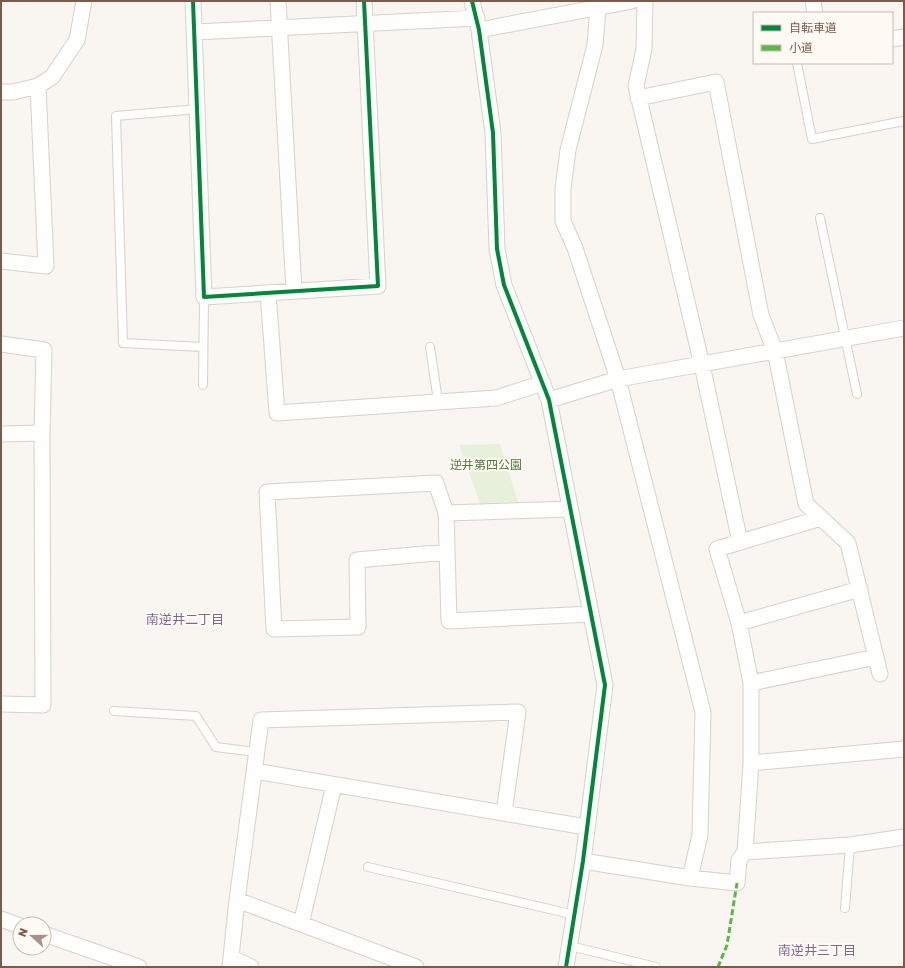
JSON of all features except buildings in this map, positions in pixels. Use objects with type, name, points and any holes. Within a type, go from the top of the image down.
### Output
[{"type":"street","points":[[1,92],[13,92],[38,86],[52,77],[77,40],[84,1]]},
{"type":"street","points":[[194,1],[204,297],[378,286],[364,1]]},
{"type":"street","points":[[278,1],[294,291]]},
{"type":"street","points":[[472,1],[478,24],[493,133],[497,249],[504,285],[549,400],[605,685],[586,827],[583,861],[566,967]]},
{"type":"street","points":[[195,32],[365,23],[478,24],[598,8],[632,1]]},
{"type":"street","points":[[645,1],[644,49],[636,86],[638,98],[702,365],[740,542]]},
{"type":"street","points":[[813,1],[815,12]]},
{"type":"street","points":[[598,8],[595,45],[568,150],[563,188],[563,221],[575,248],[618,379],[703,712],[700,834],[690,878]]},
{"type":"street","points":[[893,39],[904,37]]},
{"type":"street","points":[[638,98],[716,82],[761,315],[775,351],[806,504],[848,543],[880,674]]},
{"type":"street","points":[[1,261],[46,266],[38,86]]},
{"type":"street","points":[[268,293],[277,413],[496,398],[543,383]]},
{"type":"street","points":[[549,400],[618,379],[845,340],[904,328]]},
{"type":"street","points":[[1,344],[44,350],[42,433],[42,705],[1,704]]},
{"type":"street","points":[[1,434],[42,433]]},
{"type":"street","points":[[447,552],[357,560],[358,627],[274,629],[267,492],[436,483],[446,513],[449,621],[591,614]]},
{"type":"street","points":[[446,513],[570,509]]},
{"type":"street","points":[[583,861],[690,878],[737,883],[739,860],[745,852],[751,763],[751,683],[739,623],[717,549],[821,518]]},
{"type":"street","points":[[739,623],[860,589]]},
{"type":"street","points":[[751,683],[876,657]]},
{"type":"street","points":[[251,967],[230,962],[261,720],[518,712],[504,813]]},
{"type":"street","points":[[751,763],[904,749]]},
{"type":"street","points":[[254,771],[586,827]]},
{"type":"street","points":[[301,924],[334,785]]},
{"type":"street","points":[[745,852],[850,845],[904,837]]},
{"type":"street","points":[[237,900],[416,967]]},
{"type":"street","points":[[2,923],[12,925]]},
{"type":"street","points":[[52,937],[139,967]]},
{"type":"lane","points":[[798,64],[812,139],[904,121]]},
{"type":"lane","points":[[198,109],[116,116],[123,343],[203,347]]},
{"type":"lane","points":[[820,218],[857,394]]},
{"type":"lane","points":[[203,385],[204,297]]},
{"type":"lane","points":[[430,347],[438,401]]},
{"type":"lane","points":[[114,711],[196,716],[216,747],[256,752]]},
{"type":"lane","points":[[845,908],[850,845]]},
{"type":"lane","points":[[368,866],[575,915]]},
{"type":"lane","points":[[570,946],[656,967]]},
{"type":"green space","name":"逆井第四公園","points":[[500,444],[518,502],[480,503],[459,445]]},
{"type":"marked path","points":[[718,967],[727,945],[737,883]]},
{"type":"cycle path","points":[[193,1],[204,297],[378,286],[364,1]]},
{"type":"cycle path","points":[[472,1],[479,30],[493,133],[497,249],[504,285],[549,400],[605,685],[583,861],[566,967]]},
{"type":"district","name":"南逆井二丁目","points":[[185,619]]},
{"type":"district","name":"南逆井三丁目","points":[[817,950]]}]
